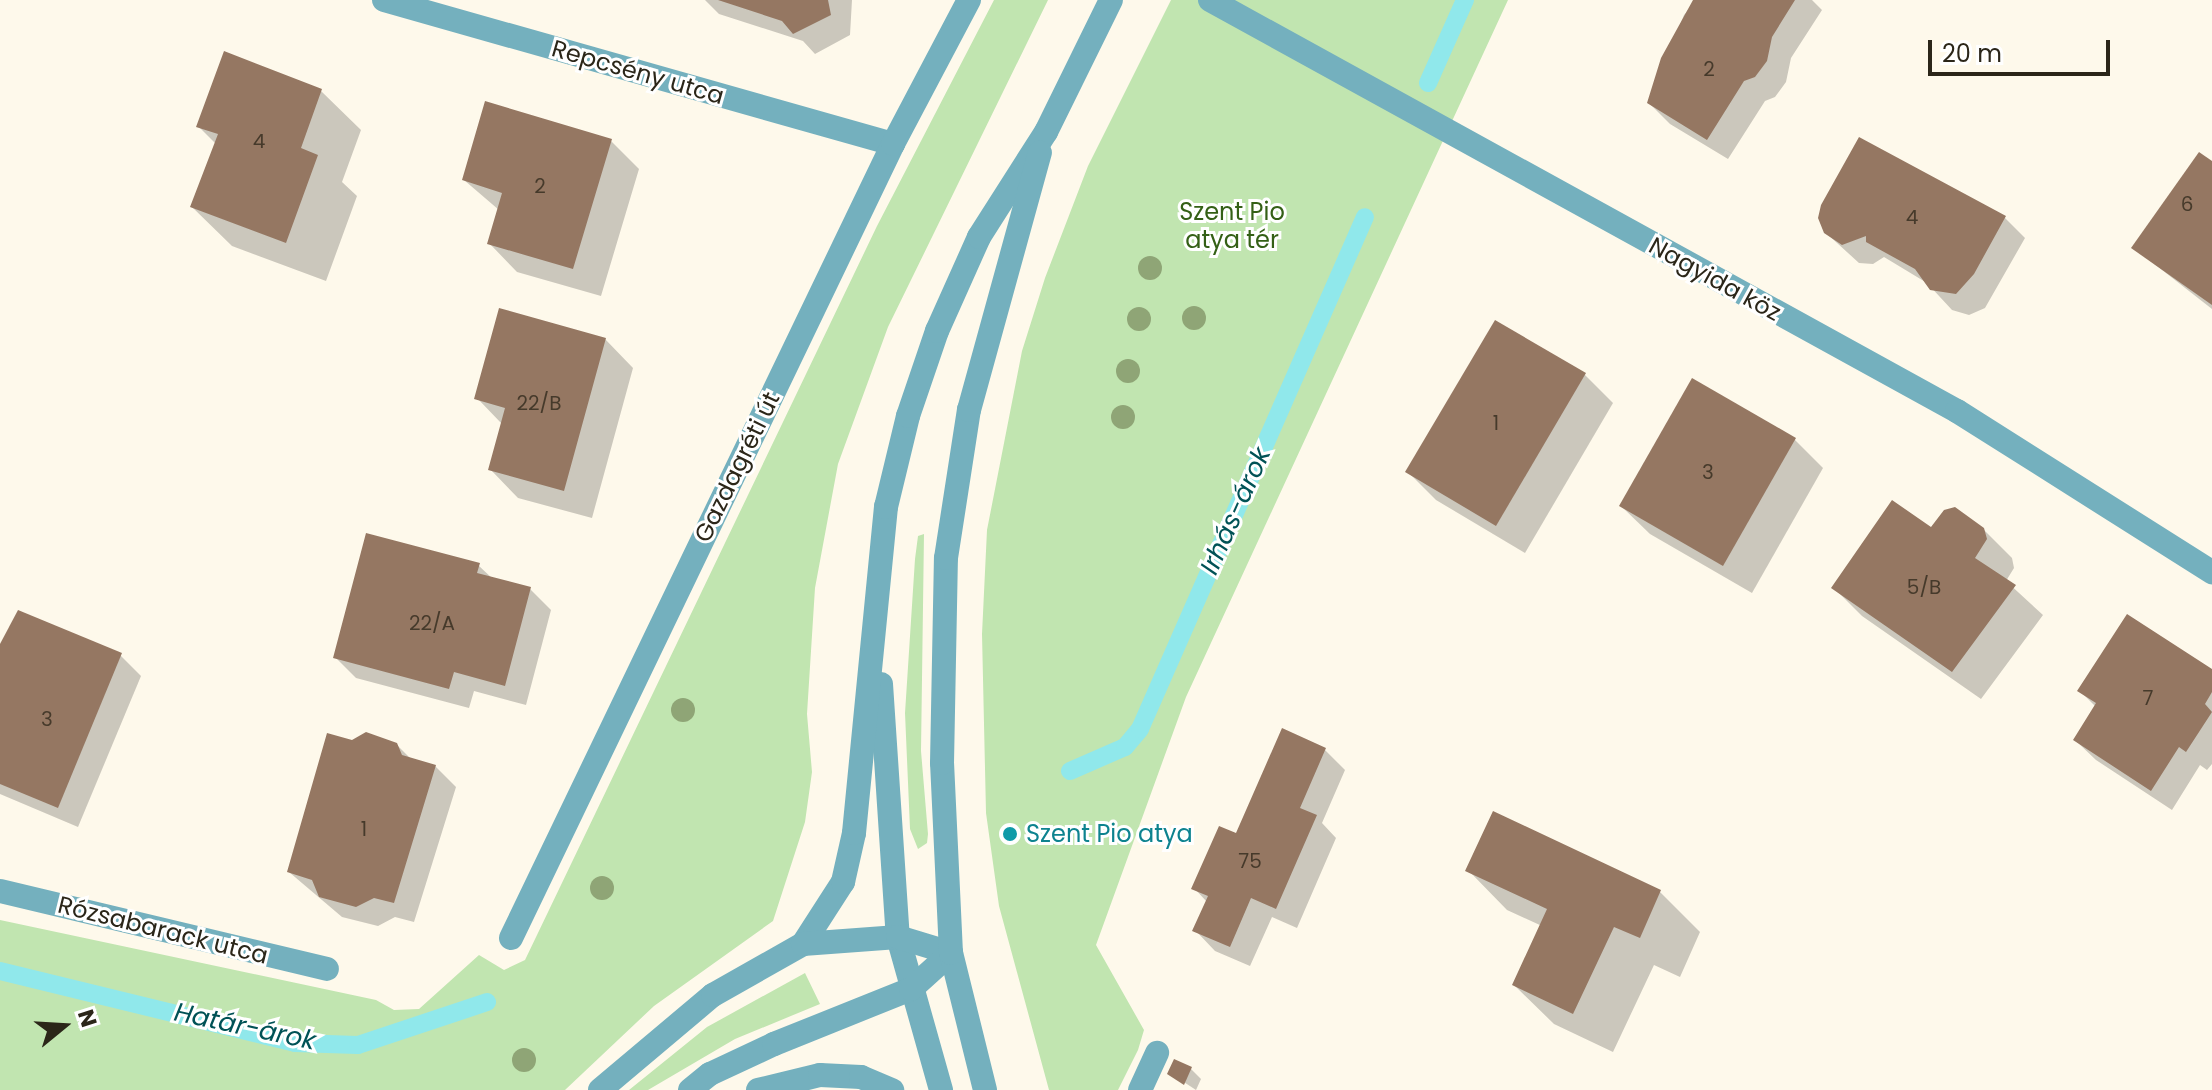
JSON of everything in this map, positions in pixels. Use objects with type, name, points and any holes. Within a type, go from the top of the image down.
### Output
[{"type":"street","name":"Repcsény utca","points":[[384,0],[893,144]]},
{"type":"street","name":"Gazdagréti út","points":[[511,938],[893,144],[969,0]]},
{"type":"street","points":[[803,944],[843,882],[854,833],[886,507],[908,416],[937,331],[979,237],[1046,132],[1111,0]]},
{"type":"street","name":"Nagyida köz","points":[[1210,0],[1957,411],[2212,572]]},
{"type":"street","points":[[985,1090],[951,953],[942,763],[946,558],[953,494],[988,331],[1046,132]]},
{"type":"street","points":[[877,597],[898,937],[941,1090]]},
{"type":"street","name":"Rózsabarack utca","points":[[0,891],[327,969]]},
{"type":"street","points":[[600,1090],[713,995],[803,944],[898,937],[951,953]]},
{"type":"street","points":[[690,1090],[710,1074],[774,1044],[911,989],[951,953]]},
{"type":"street","points":[[1140,1090],[1157,1053]]},
{"type":"street","points":[[758,1090],[820,1075],[861,1077],[892,1090]]},
{"type":"green space","points":[[994,0],[1048,0],[888,327],[838,464],[815,588],[807,714],[812,772],[805,822],[773,921],[654,1006],[565,1090],[0,1090],[0,920],[376,1000],[394,1010],[419,1009],[479,955],[504,970],[525,960],[877,226]]},
{"type":"green space","name":"Szent Pio atya tér","points":[[1171,0],[1508,0],[1186,697],[1096,945],[1144,1030],[1138,1050],[1118,1090],[1049,1090],[999,906],[986,813],[982,634],[987,530],[1022,351],[1045,278],[1088,166]]},
{"type":"green space","points":[[924,534],[921,751],[928,834],[927,843],[918,849],[910,829],[905,713],[915,559],[918,536]]},
{"type":"green space","points":[[805,973],[820,1004],[735,1039],[648,1090],[629,1090],[707,1027]]},
{"type":"building","points":[[718,0],[828,0],[831,15],[793,34],[782,21]]},
{"type":"building","points":[[1693,0],[1795,0],[1772,37],[1767,61],[1755,77],[1744,81],[1707,140],[1647,103],[1661,58]]},
{"type":"building","points":[[224,51],[322,89],[301,148],[318,155],[286,243],[190,207],[218,134],[196,127]]},
{"type":"building","points":[[485,101],[612,139],[573,269],[487,244],[502,193],[462,180]]},
{"type":"building","points":[[1859,137],[2006,216],[1974,274],[1956,294],[1930,290],[1915,269],[1866,242],[1866,236],[1842,245],[1824,233],[1818,218],[1821,205]]},
{"type":"building","points":[[2199,152],[2212,161],[2212,305],[2131,248]]},
{"type":"building","points":[[499,308],[606,338],[564,491],[488,470],[505,408],[474,399]]},
{"type":"building","points":[[1495,320],[1586,373],[1496,526],[1405,472]]},
{"type":"building","points":[[1692,378],[1796,438],[1723,566],[1619,506]]},
{"type":"building","points":[[1892,500],[1931,527],[1944,510],[1955,507],[1984,528],[1987,539],[1975,558],[2016,585],[1952,672],[1831,588]]},
{"type":"building","points":[[366,533],[480,563],[477,573],[531,587],[505,686],[454,672],[449,689],[333,658]]},
{"type":"building","points":[[18,610],[122,653],[58,808],[0,784],[0,644]]},
{"type":"building","points":[[2127,614],[2212,669],[2212,692],[2205,704],[2212,712],[2186,752],[2179,747],[2151,791],[2073,740],[2096,703],[2077,691]]},
{"type":"building","points":[[1282,728],[1326,748],[1300,808],[1317,815],[1276,909],[1251,898],[1230,947],[1192,931],[1208,896],[1191,889],[1219,826],[1236,833]]},
{"type":"building","points":[[366,732],[397,743],[402,755],[436,765],[394,903],[374,898],[356,907],[319,897],[312,880],[287,872],[327,733],[352,740]]},
{"type":"building","points":[[1493,811],[1661,890],[1640,938],[1614,927],[1573,1014],[1512,985],[1547,909],[1465,871]]},
{"type":"building","points":[[1174,1059],[1192,1067],[1184,1085],[1167,1074]]},
{"type":"waterway","name":"Irhás-árok","points":[[1428,83],[1465,0]]},
{"type":"waterway","name":"Irhás-árok","points":[[1070,771],[1125,747],[1140,729],[1365,217]]},
{"type":"waterway","name":"Határ-árok","points":[[0,971],[295,1043],[358,1045],[487,1002]]},
{"type":"place","name":"Szent Pio atya","points":[[1010,834]]}]
